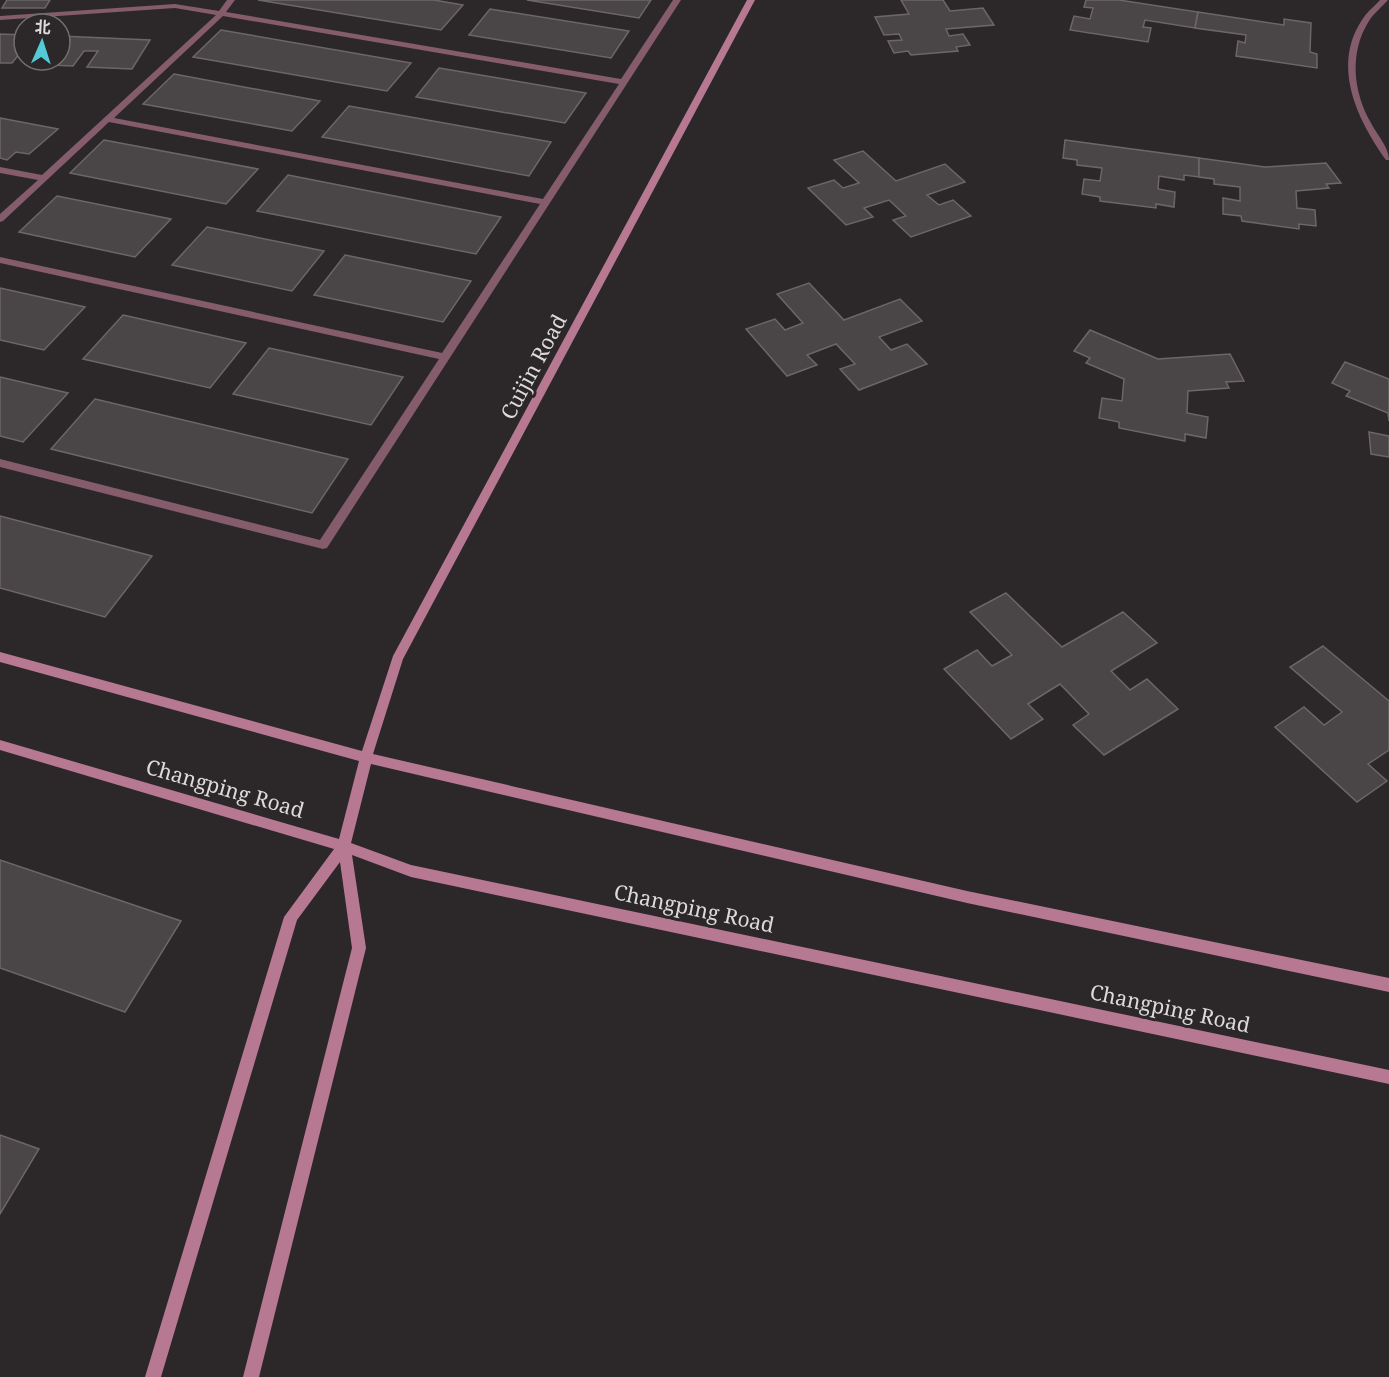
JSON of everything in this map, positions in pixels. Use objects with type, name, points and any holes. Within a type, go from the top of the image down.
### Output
[{"type":"street","name":"Cuijin Road","points":[[344,846],[366,758],[397,660],[751,0]]},
{"type":"street","points":[[0,657],[366,758],[967,897],[1389,985]]},
{"type":"street","name":"Changping Road","points":[[0,745],[344,846],[411,871],[1389,1077]]},
{"type":"street","points":[[153,1377],[291,917],[344,846]]},
{"type":"street","points":[[251,1377],[359,948],[344,846]]},
{"type":"lane","points":[[0,219],[221,14],[231,0]]},
{"type":"lane","points":[[0,463],[323,545],[677,0]]},
{"type":"lane","points":[[1384,0],[1362,25],[1353,47],[1350,71],[1355,98],[1367,126],[1389,158]]},
{"type":"lane","points":[[0,18],[175,6],[623,82]]},
{"type":"lane","points":[[107,119],[545,202]]},
{"type":"lane","points":[[0,170],[43,178]]},
{"type":"lane","points":[[0,260],[444,357]]},
{"type":"building","points":[[7,0],[50,0],[45,8],[2,8]]},
{"type":"building","points":[[258,0],[434,0],[463,5],[441,30]]},
{"type":"building","points":[[527,0],[651,0],[639,18]]},
{"type":"building","points":[[901,0],[943,0],[950,11],[983,8],[994,25],[946,29],[949,36],[963,34],[970,45],[956,47],[958,51],[911,55],[908,51],[894,53],[888,41],[902,40],[899,34],[884,35],[875,17],[909,14]]},
{"type":"building","points":[[1086,0],[1119,0],[1198,12],[1195,28],[1145,20],[1143,27],[1151,28],[1148,42],[1070,30],[1074,16],[1090,19],[1093,8],[1084,7]]},
{"type":"building","points":[[490,9],[629,31],[611,58],[469,35]]},
{"type":"building","points":[[1198,12],[1284,25],[1284,19],[1311,23],[1310,52],[1317,54],[1317,68],[1236,56],[1238,41],[1245,43],[1246,35],[1195,28]]},
{"type":"building","points":[[221,30],[411,63],[387,91],[193,57]]},
{"type":"building","points":[[0,34],[12,34],[12,63],[0,63]]},
{"type":"building","points":[[72,37],[150,40],[132,69],[87,67],[98,51],[84,51],[73,66]]},
{"type":"building","points":[[439,68],[586,93],[565,123],[416,97]]},
{"type":"building","points":[[174,74],[320,101],[292,131],[143,104]]},
{"type":"building","points":[[349,106],[551,142],[529,176],[322,137]]},
{"type":"building","points":[[0,118],[58,129],[29,154],[16,152],[7,160],[0,158]]},
{"type":"building","points":[[104,140],[258,169],[226,204],[70,173]]},
{"type":"building","points":[[1065,140],[1199,158],[1199,177],[1184,175],[1184,180],[1159,176],[1158,189],[1175,192],[1174,207],[1156,204],[1156,208],[1100,201],[1100,197],[1082,194],[1084,179],[1100,181],[1102,168],[1077,165],[1077,160],[1063,158]]},
{"type":"building","points":[[863,151],[896,181],[945,164],[965,182],[927,195],[939,205],[953,200],[971,216],[911,237],[893,220],[906,216],[889,200],[864,208],[873,217],[846,225],[808,188],[834,180],[843,188],[859,183],[834,160]]},
{"type":"building","points":[[1199,158],[1265,167],[1326,163],[1341,183],[1326,184],[1329,188],[1296,191],[1297,208],[1315,210],[1316,226],[1299,224],[1299,229],[1242,221],[1241,216],[1223,214],[1223,198],[1240,201],[1240,187],[1214,184],[1214,179],[1199,177]]},
{"type":"building","points":[[288,175],[501,217],[476,254],[257,211]]},
{"type":"building","points":[[57,196],[171,219],[135,257],[19,232]]},
{"type":"building","points":[[207,227],[324,251],[292,291],[172,265]]},
{"type":"building","points":[[345,255],[471,281],[443,322],[314,295]]},
{"type":"building","points":[[809,283],[844,320],[900,299],[922,321],[879,337],[891,350],[907,344],[927,364],[859,390],[840,369],[855,364],[836,344],[807,355],[817,365],[787,376],[746,329],[775,319],[785,330],[803,323],[777,294]]},
{"type":"building","points":[[0,288],[85,307],[44,350],[0,340]]},
{"type":"building","points":[[123,315],[246,343],[210,388],[83,359]]},
{"type":"building","points":[[1090,330],[1158,359],[1230,354],[1244,381],[1226,382],[1229,388],[1188,391],[1187,413],[1208,417],[1206,438],[1185,434],[1185,441],[1119,428],[1119,422],[1099,418],[1102,398],[1122,401],[1124,379],[1086,363],[1090,358],[1074,351]]},
{"type":"building","points":[[269,348],[403,377],[371,425],[233,394]]},
{"type":"building","points":[[1345,362],[1389,379],[1389,421],[1388,413],[1346,396],[1350,391],[1332,383]]},
{"type":"building","points":[[0,377],[68,393],[23,442],[0,436]]},
{"type":"building","points":[[95,399],[348,459],[312,513],[51,449]]},
{"type":"building","points":[[1369,432],[1389,436],[1389,457],[1371,454]]},
{"type":"building","points":[[0,516],[152,556],[105,617],[0,588]]},
{"type":"building","points":[[1006,593],[1062,647],[1123,612],[1157,643],[1111,671],[1130,690],[1147,679],[1178,709],[1104,755],[1073,725],[1089,714],[1060,684],[1028,704],[1043,719],[1011,739],[944,669],[977,650],[992,666],[1012,655],[970,612]]},
{"type":"building","points":[[1323,646],[1389,701],[1389,750],[1368,764],[1387,781],[1357,802],[1275,727],[1304,707],[1324,725],[1342,712],[1290,667]]},
{"type":"building","points":[[0,860],[181,921],[125,1012],[0,968]]},
{"type":"building","points":[[0,1135],[39,1149],[0,1214]]}]
